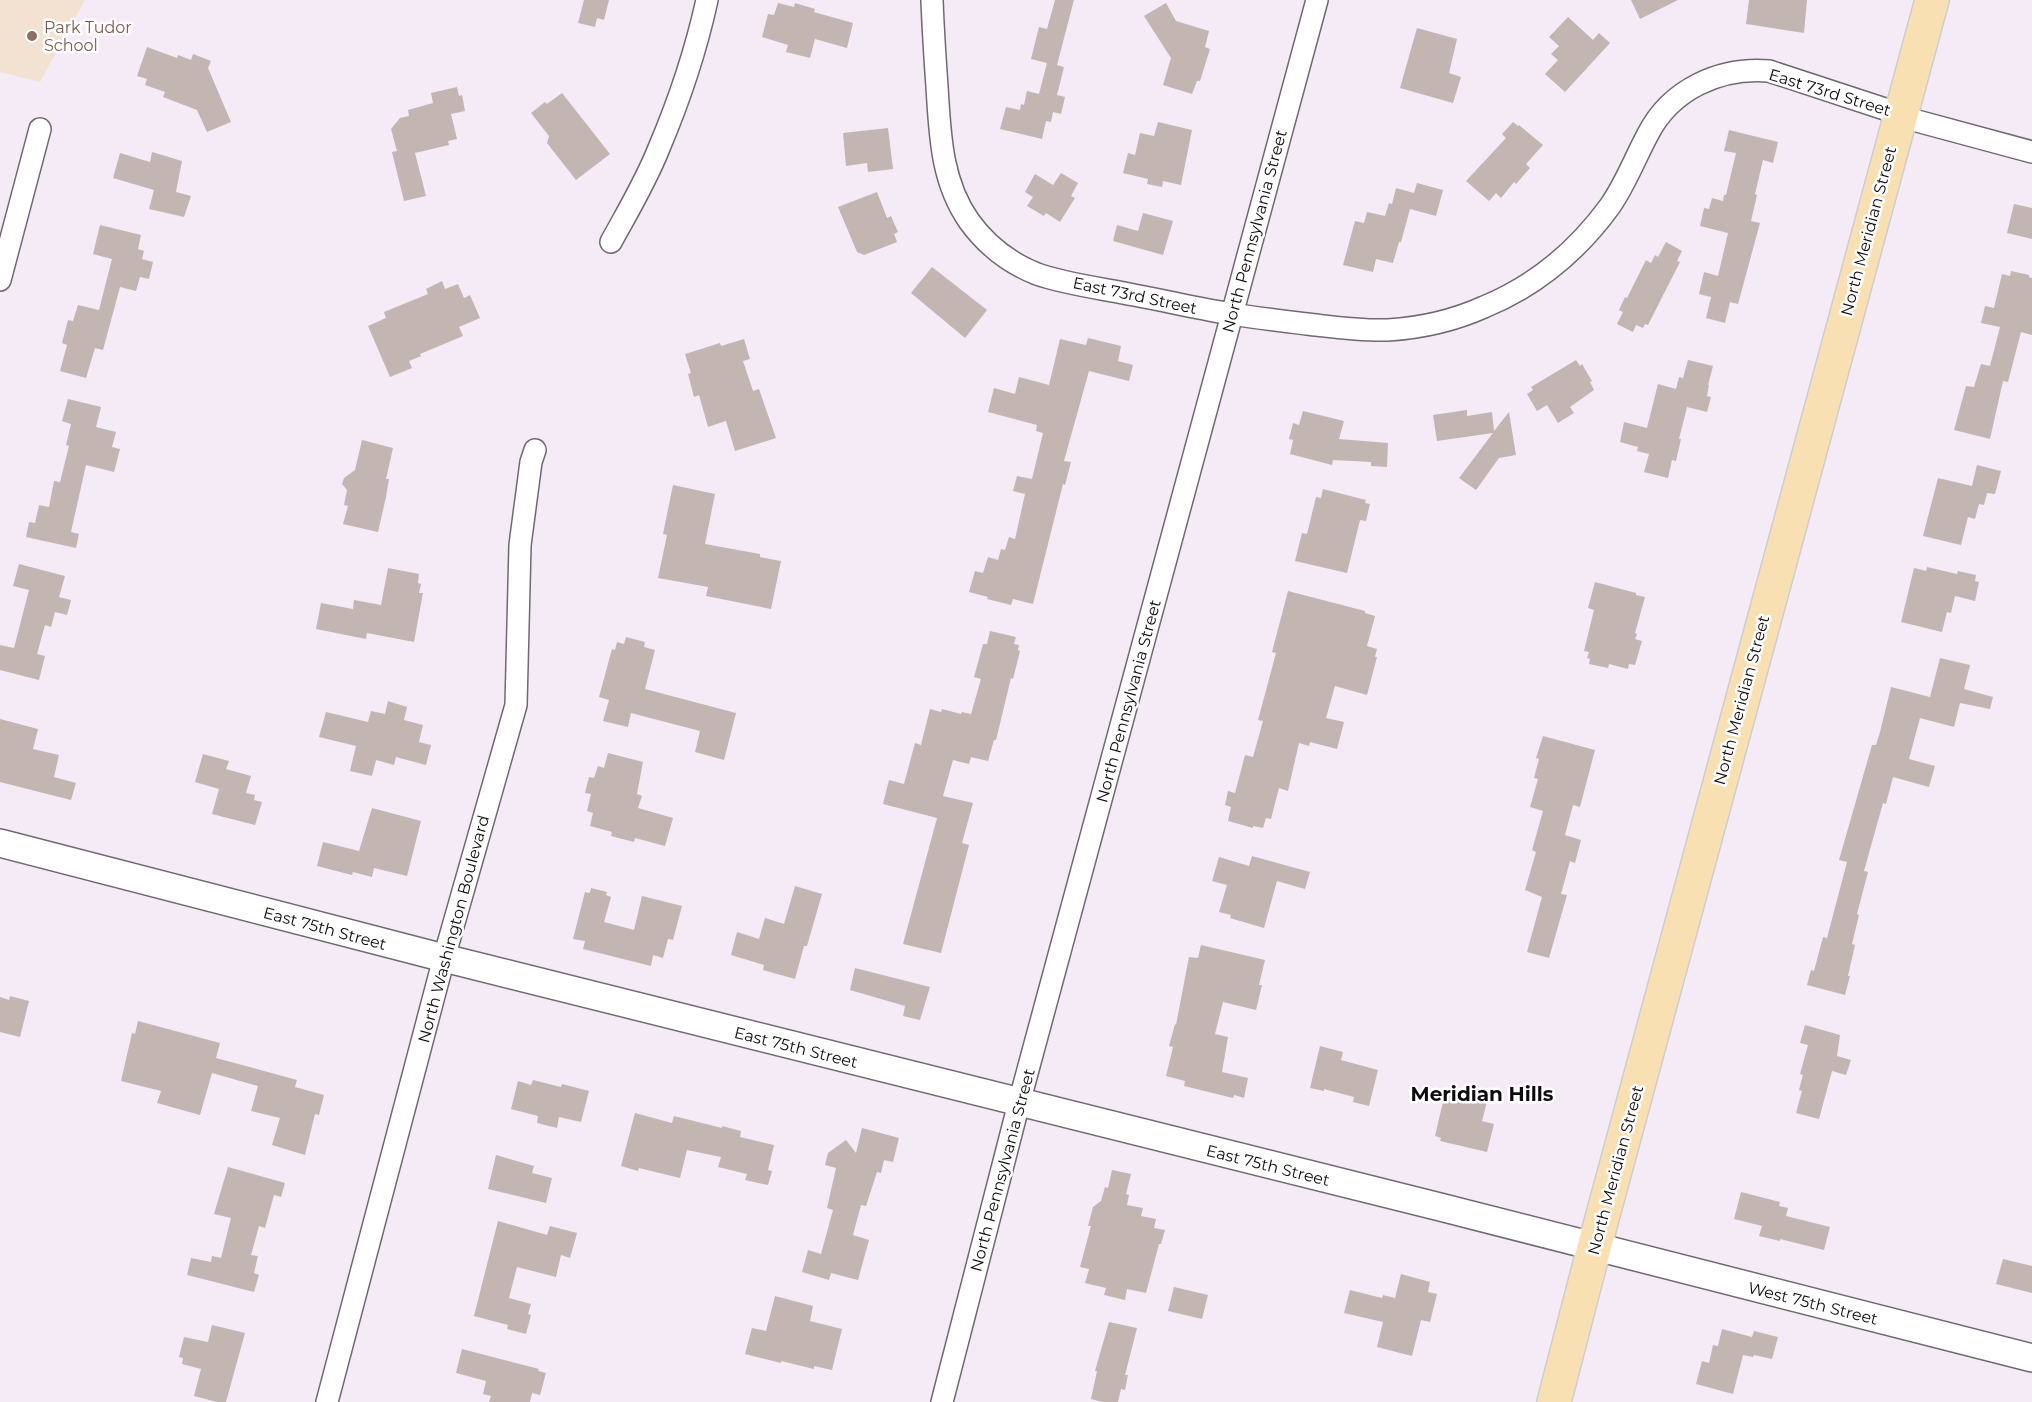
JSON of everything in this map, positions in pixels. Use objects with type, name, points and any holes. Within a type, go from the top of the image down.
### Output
[{"type":"main road","name":"North Meridian Street","points":[[1554,1402],[1932,0]]},
{"type":"street","points":[[611,242],[659,148],[679,96],[707,0]]},
{"type":"street","name":"East 73rd Street","points":[[932,0],[943,159],[962,209],[974,228],[990,246],[1008,260],[1049,277],[1231,314],[1346,328],[1388,330],[1438,322],[1500,300],[1553,266],[1591,230],[1618,194],[1648,133],[1667,107],[1695,85],[1725,74],[1754,70],[1769,71],[1917,121],[2032,152]]},
{"type":"street","name":"North Pennsylvania Street","points":[[942,1402],[1231,314],[1317,0]]},
{"type":"street","points":[[0,280],[40,129]]},
{"type":"street","name":"North Washington Boulevard","points":[[327,1402],[444,958],[516,705],[520,545],[531,462],[535,450]]},
{"type":"street","name":"East 75th Street","points":[[0,843],[444,958],[1440,1207],[1594,1248]]},
{"type":"street","name":"West 75th Street","points":[[1594,1248],[2032,1358]]},
{"type":"shaded area","name":"Park Tudor School","points":[[0,0],[85,0],[40,82],[0,72]]},
{"type":"building","points":[[584,0],[609,0],[604,20],[597,18],[595,27],[578,23]]},
{"type":"building","points":[[1055,0],[1074,0],[1057,65],[1064,67],[1057,95],[1065,97],[1061,114],[1053,112],[1051,122],[1046,121],[1042,139],[1000,129],[1006,107],[1020,110],[1021,104],[1024,105],[1027,91],[1039,94],[1047,63],[1031,59],[1039,27],[1047,29]]},
{"type":"building","points":[[1631,0],[1678,0],[1640,19]]},
{"type":"building","points":[[1749,0],[1807,0],[1804,33],[1746,24]]},
{"type":"building","points":[[778,3],[794,7],[795,3],[815,9],[814,12],[853,23],[847,48],[815,39],[810,58],[786,52],[788,45],[762,37],[768,14],[774,15]]},
{"type":"building","points":[[1166,3],[1176,21],[1209,31],[1205,47],[1210,49],[1200,81],[1197,81],[1192,94],[1163,85],[1171,58],[1144,16]]},
{"type":"building","points":[[1568,17],[1593,40],[1599,33],[1610,43],[1565,92],[1545,74],[1558,60],[1551,54],[1559,46],[1549,37]]},
{"type":"building","points":[[1417,28],[1457,39],[1449,73],[1461,77],[1453,103],[1400,88]]},
{"type":"building","points":[[147,47],[177,58],[178,55],[191,60],[193,54],[211,61],[208,68],[231,122],[207,132],[197,110],[163,97],[165,92],[145,85],[147,79],[137,76]]},
{"type":"building","points":[[457,87],[459,96],[462,95],[465,111],[451,114],[457,139],[448,141],[449,145],[415,153],[426,196],[404,201],[392,152],[397,151],[391,129],[400,118],[409,116],[408,110],[433,103],[431,93]]},
{"type":"building","points":[[562,93],[610,154],[576,180],[547,143],[549,136],[531,113]]},
{"type":"building","points":[[1158,122],[1192,130],[1181,185],[1163,181],[1162,187],[1147,184],[1148,179],[1123,173],[1128,153],[1135,155],[1140,133],[1154,136]]},
{"type":"building","points":[[1513,122],[1543,145],[1526,164],[1530,168],[1516,184],[1514,182],[1501,198],[1496,193],[1489,201],[1466,181],[1506,138],[1502,134]]},
{"type":"building","points":[[888,128],[893,169],[868,172],[867,163],[846,166],[843,133]]},
{"type":"building","points":[[1729,130],[1778,142],[1773,163],[1763,160],[1751,221],[1760,223],[1738,304],[1730,302],[1725,323],[1706,318],[1711,297],[1699,294],[1704,272],[1718,276],[1728,233],[1700,226],[1704,208],[1709,209],[1712,198],[1723,201],[1726,195],[1736,153],[1724,151]]},
{"type":"building","points":[[152,152],[182,161],[176,192],[191,196],[184,217],[149,209],[154,190],[113,178],[120,153],[150,162]]},
{"type":"building","points":[[1061,173],[1078,183],[1071,196],[1075,198],[1060,222],[1046,213],[1044,216],[1027,206],[1033,197],[1025,192],[1035,174],[1053,185]]},
{"type":"building","points":[[1417,183],[1443,190],[1436,216],[1410,209],[1393,263],[1376,259],[1373,272],[1343,265],[1355,221],[1364,223],[1367,212],[1385,216],[1389,203],[1392,204],[1396,188],[1414,193]]},
{"type":"building","points":[[877,192],[887,218],[891,216],[898,232],[894,234],[897,242],[864,255],[857,252],[838,207]]},
{"type":"building","points":[[2014,204],[2032,208],[2032,239],[2007,233]]},
{"type":"building","points":[[1143,213],[1173,221],[1163,255],[1113,241],[1117,225],[1138,231]]},
{"type":"building","points":[[100,225],[141,235],[138,249],[144,251],[142,259],[153,262],[149,279],[140,277],[136,291],[120,287],[103,350],[95,348],[86,378],[60,371],[67,345],[62,343],[68,320],[73,321],[78,305],[99,310],[112,259],[93,254]]},
{"type":"building","points":[[1666,242],[1682,251],[1677,261],[1680,262],[1648,325],[1645,324],[1643,328],[1636,325],[1633,332],[1617,324],[1623,312],[1619,310],[1646,260],[1651,263],[1655,255],[1658,257]]},
{"type":"building","points":[[932,267],[987,310],[965,338],[911,293]]},
{"type":"building","points":[[2011,271],[2029,275],[2032,278],[2032,335],[2021,332],[2008,382],[2003,381],[1990,439],[1954,430],[1966,386],[1974,387],[1981,364],[1990,366],[2000,327],[1981,323],[1985,306],[1994,308],[2002,274],[2010,276]]},
{"type":"building","points":[[442,281],[445,289],[458,284],[464,298],[470,295],[480,318],[459,327],[463,336],[420,354],[421,356],[409,361],[412,368],[390,377],[368,326],[386,318],[384,312],[428,294],[426,289]]},
{"type":"building","points":[[1088,338],[1121,346],[1118,361],[1133,365],[1129,381],[1089,371],[1064,461],[1071,462],[1065,485],[1063,484],[1033,604],[1013,599],[1011,605],[969,592],[975,571],[983,573],[988,557],[998,560],[1001,549],[1005,550],[1009,537],[1015,539],[1025,494],[1013,491],[1017,476],[1032,479],[1043,433],[1036,431],[1037,425],[988,412],[994,388],[1015,394],[1019,377],[1049,385],[1060,339],[1086,345]]},
{"type":"building","points":[[744,339],[750,359],[743,361],[753,391],[759,389],[776,438],[735,451],[726,421],[708,427],[699,395],[694,397],[688,374],[691,373],[685,354],[720,343],[721,346]]},
{"type":"building","points":[[1576,360],[1580,366],[1582,364],[1592,381],[1590,382],[1594,390],[1570,407],[1574,413],[1558,423],[1547,405],[1537,411],[1527,394],[1533,390],[1531,387]]},
{"type":"building","points":[[1688,360],[1713,366],[1708,385],[1707,396],[1711,397],[1707,412],[1687,407],[1676,461],[1672,460],[1668,478],[1644,472],[1649,454],[1637,451],[1638,447],[1620,442],[1624,422],[1647,428],[1658,384],[1676,389],[1679,377],[1683,378]]},
{"type":"building","points":[[68,399],[101,407],[96,427],[116,432],[112,447],[120,449],[114,472],[86,465],[71,532],[79,534],[76,548],[26,537],[29,522],[35,523],[39,505],[49,507],[54,481],[60,482],[69,446],[66,445],[71,424],[62,421]]},
{"type":"building","points":[[1467,410],[1467,416],[1492,412],[1494,431],[1509,412],[1516,455],[1499,458],[1476,490],[1459,478],[1493,433],[1437,441],[1433,415]]},
{"type":"building","points":[[1303,411],[1344,421],[1339,439],[1388,443],[1387,467],[1371,466],[1371,462],[1333,460],[1332,465],[1290,454],[1293,440],[1289,439],[1293,423],[1299,425]]},
{"type":"building","points":[[362,440],[393,448],[378,532],[343,524],[348,506],[344,505],[347,490],[342,484],[344,478],[355,470]]},
{"type":"building","points":[[1977,465],[2001,471],[1995,494],[1987,493],[1984,505],[1979,504],[1975,519],[1968,517],[1961,545],[1923,536],[1938,478],[1972,486]]},
{"type":"building","points":[[673,485],[715,494],[705,544],[760,554],[760,557],[781,561],[771,609],[706,596],[708,587],[658,578],[667,535],[663,534]]},
{"type":"building","points":[[1323,489],[1366,500],[1365,503],[1370,504],[1366,521],[1360,520],[1347,573],[1295,561],[1302,533],[1307,534],[1316,497],[1321,498]]},
{"type":"building","points":[[19,564],[65,576],[59,597],[71,600],[67,615],[55,612],[51,627],[45,625],[37,654],[45,656],[39,680],[0,670],[0,645],[14,648],[29,590],[13,586]]},
{"type":"building","points":[[1927,567],[1957,574],[1958,571],[1976,575],[1975,581],[1979,582],[1975,601],[1955,596],[1951,613],[1947,612],[1942,632],[1901,622],[1914,568],[1926,571]]},
{"type":"building","points":[[388,568],[419,574],[418,583],[421,584],[419,593],[423,593],[414,642],[367,633],[366,639],[316,629],[321,603],[353,609],[354,600],[381,605]]},
{"type":"building","points":[[1595,582],[1645,597],[1635,633],[1637,634],[1635,639],[1642,641],[1635,665],[1629,664],[1628,669],[1609,664],[1608,668],[1589,664],[1590,659],[1587,658],[1589,652],[1584,651],[1594,610],[1588,608]]},
{"type":"building","points":[[1288,591],[1365,611],[1375,616],[1367,646],[1377,649],[1375,657],[1377,657],[1367,695],[1335,686],[1326,718],[1344,722],[1337,749],[1310,742],[1309,746],[1299,743],[1288,791],[1279,788],[1271,819],[1266,818],[1263,828],[1253,826],[1253,828],[1228,821],[1231,807],[1225,805],[1228,791],[1235,793],[1245,755],[1253,757],[1263,721],[1258,720],[1276,653],[1272,652]]},
{"type":"building","points":[[990,631],[1016,637],[1014,644],[1019,645],[1018,650],[1020,651],[996,740],[994,740],[988,761],[971,757],[969,764],[953,760],[943,796],[973,803],[962,843],[969,845],[941,953],[903,944],[937,818],[883,804],[889,780],[904,784],[915,743],[921,745],[930,709],[971,714],[981,679],[974,677],[983,644],[987,644]]},
{"type":"building","points":[[626,637],[645,642],[644,647],[655,650],[645,689],[736,713],[724,760],[695,752],[700,731],[631,713],[628,727],[603,721],[609,700],[599,697],[612,649],[615,650],[617,642],[624,644]]},
{"type":"building","points":[[1940,658],[1970,665],[1964,689],[1993,697],[1990,709],[1960,703],[1954,727],[1920,718],[1909,759],[1935,766],[1929,787],[1893,777],[1886,804],[1883,803],[1864,871],[1868,872],[1857,914],[1859,915],[1852,944],[1855,945],[1845,995],[1807,985],[1811,970],[1814,971],[1823,937],[1827,938],[1847,862],[1839,860],[1872,745],[1876,745],[1880,732],[1891,687],[1930,697]]},
{"type":"building","points":[[388,701],[407,707],[404,720],[423,725],[419,742],[431,745],[426,765],[396,757],[394,765],[376,760],[372,776],[350,771],[356,746],[319,737],[326,712],[368,722],[371,711],[385,714]]},
{"type":"building","points":[[0,719],[38,729],[33,749],[59,755],[54,777],[76,783],[71,800],[0,782]]},
{"type":"building","points":[[1543,736],[1595,750],[1580,807],[1573,805],[1565,835],[1581,840],[1575,863],[1570,861],[1561,894],[1567,895],[1549,958],[1527,952],[1542,897],[1525,890],[1536,852],[1532,850],[1543,811],[1530,807],[1538,779],[1534,778],[1539,759],[1536,758]]},
{"type":"building","points":[[608,753],[643,762],[637,794],[642,796],[638,808],[673,818],[665,846],[635,838],[634,842],[611,836],[612,832],[590,826],[593,813],[587,811],[591,794],[585,793],[589,777],[594,778],[598,766],[604,768]]},
{"type":"building","points":[[203,754],[229,761],[226,769],[251,776],[246,793],[255,795],[254,800],[262,802],[255,825],[212,814],[219,789],[195,782]]},
{"type":"building","points":[[372,808],[421,821],[407,876],[374,868],[372,877],[353,872],[352,875],[317,866],[323,842],[359,851]]},
{"type":"building","points":[[1252,856],[1310,872],[1305,889],[1277,881],[1264,928],[1230,918],[1231,915],[1219,912],[1227,885],[1212,881],[1219,857],[1249,866]]},
{"type":"building","points":[[795,886],[822,894],[795,979],[763,970],[764,965],[731,955],[737,932],[759,939],[765,918],[784,924]]},
{"type":"building","points":[[591,888],[607,892],[606,895],[611,897],[604,922],[634,930],[642,896],[682,906],[673,940],[668,939],[663,958],[653,955],[651,966],[583,949],[585,941],[573,939],[585,892],[590,893]]},
{"type":"building","points":[[1201,945],[1265,960],[1256,1010],[1223,1002],[1215,1034],[1228,1037],[1222,1072],[1248,1078],[1244,1098],[1234,1095],[1233,1098],[1184,1086],[1185,1081],[1166,1076],[1173,1047],[1169,1046],[1176,1025],[1189,957],[1198,958]]},
{"type":"building","points":[[855,968],[930,987],[920,1020],[903,1016],[905,1006],[850,990]]},
{"type":"building","points":[[10,996],[29,1001],[20,1037],[0,1032],[0,997],[9,1000]]},
{"type":"building","points":[[138,1021],[220,1043],[216,1058],[297,1080],[295,1087],[324,1095],[319,1115],[315,1114],[305,1155],[272,1145],[280,1118],[251,1111],[258,1086],[212,1073],[200,1115],[157,1103],[161,1091],[121,1081],[132,1033],[135,1034]]},
{"type":"building","points":[[1805,1025],[1840,1035],[1837,1056],[1851,1060],[1846,1075],[1832,1071],[1819,1119],[1796,1113],[1802,1091],[1799,1090],[1803,1075],[1800,1074],[1808,1045],[1800,1043]]},
{"type":"building","points":[[1320,1046],[1343,1052],[1341,1060],[1378,1070],[1369,1106],[1353,1102],[1354,1097],[1324,1089],[1324,1091],[1310,1088]]},
{"type":"building","points":[[533,1080],[589,1091],[581,1122],[559,1117],[557,1128],[537,1123],[538,1116],[511,1109],[518,1081],[531,1085]]},
{"type":"building","points":[[1446,1089],[1468,1094],[1470,1089],[1489,1094],[1482,1121],[1494,1124],[1487,1152],[1440,1141],[1441,1138],[1435,1136]]},
{"type":"building","points":[[635,1113],[672,1123],[674,1116],[722,1128],[722,1126],[741,1131],[740,1137],[774,1145],[768,1170],[772,1171],[768,1185],[745,1180],[747,1174],[718,1167],[721,1157],[687,1150],[680,1178],[621,1166]]},
{"type":"building","points":[[862,1128],[899,1138],[893,1162],[884,1160],[881,1173],[877,1172],[866,1206],[861,1205],[853,1235],[869,1240],[858,1280],[831,1273],[829,1280],[802,1272],[808,1250],[821,1254],[833,1210],[827,1208],[836,1168],[825,1165],[828,1153],[846,1140],[856,1153]]},
{"type":"building","points":[[496,1155],[534,1166],[532,1173],[552,1178],[546,1203],[488,1189]]},
{"type":"building","points":[[228,1167],[285,1183],[281,1197],[274,1195],[265,1228],[259,1226],[251,1255],[258,1256],[254,1273],[259,1275],[254,1292],[187,1275],[191,1258],[211,1262],[212,1256],[221,1258],[231,1218],[214,1214]]},
{"type":"building","points":[[1112,1170],[1131,1174],[1126,1194],[1129,1195],[1127,1205],[1143,1208],[1141,1216],[1156,1219],[1154,1228],[1165,1230],[1146,1293],[1127,1289],[1125,1300],[1104,1295],[1106,1288],[1085,1283],[1089,1269],[1080,1267],[1091,1226],[1088,1226],[1093,1207],[1101,1201],[1105,1187],[1108,1188]]},
{"type":"building","points":[[1741,1192],[1780,1202],[1779,1206],[1788,1208],[1786,1216],[1830,1227],[1824,1250],[1759,1236],[1762,1226],[1734,1219]]},
{"type":"building","points":[[498,1221],[547,1235],[550,1226],[577,1233],[570,1258],[561,1255],[556,1277],[517,1267],[509,1298],[531,1304],[528,1314],[531,1315],[526,1334],[507,1329],[508,1325],[474,1316]]},
{"type":"building","points":[[2003,1259],[2032,1266],[2032,1293],[1996,1284]]},
{"type":"building","points":[[1401,1274],[1430,1282],[1428,1292],[1437,1294],[1430,1322],[1421,1320],[1412,1356],[1377,1347],[1383,1322],[1344,1313],[1350,1290],[1382,1298],[1383,1295],[1395,1298]]},
{"type":"building","points":[[1174,1287],[1208,1295],[1202,1319],[1168,1311]]},
{"type":"building","points":[[775,1296],[813,1306],[810,1321],[842,1329],[832,1370],[814,1366],[814,1369],[781,1361],[781,1363],[745,1354],[752,1328],[766,1331]]},
{"type":"building","points":[[1109,1322],[1137,1328],[1125,1375],[1128,1375],[1125,1390],[1121,1389],[1118,1402],[1091,1399],[1097,1371],[1095,1371]]},
{"type":"building","points":[[212,1325],[245,1333],[226,1402],[194,1396],[201,1369],[182,1364],[183,1358],[179,1357],[184,1337],[208,1342]]},
{"type":"building","points":[[1722,1329],[1752,1337],[1754,1331],[1778,1337],[1772,1359],[1743,1355],[1733,1394],[1696,1384],[1702,1361],[1709,1363],[1713,1345],[1718,1346]]},
{"type":"building","points":[[462,1349],[539,1369],[538,1371],[546,1373],[540,1395],[532,1393],[530,1402],[489,1402],[491,1396],[483,1394],[486,1381],[456,1373]]},
{"type":"place","name":"Park Tudor School","points":[[32,36]]},
{"type":"district","name":"Meridian Hills","points":[[1482,1094]]}]
